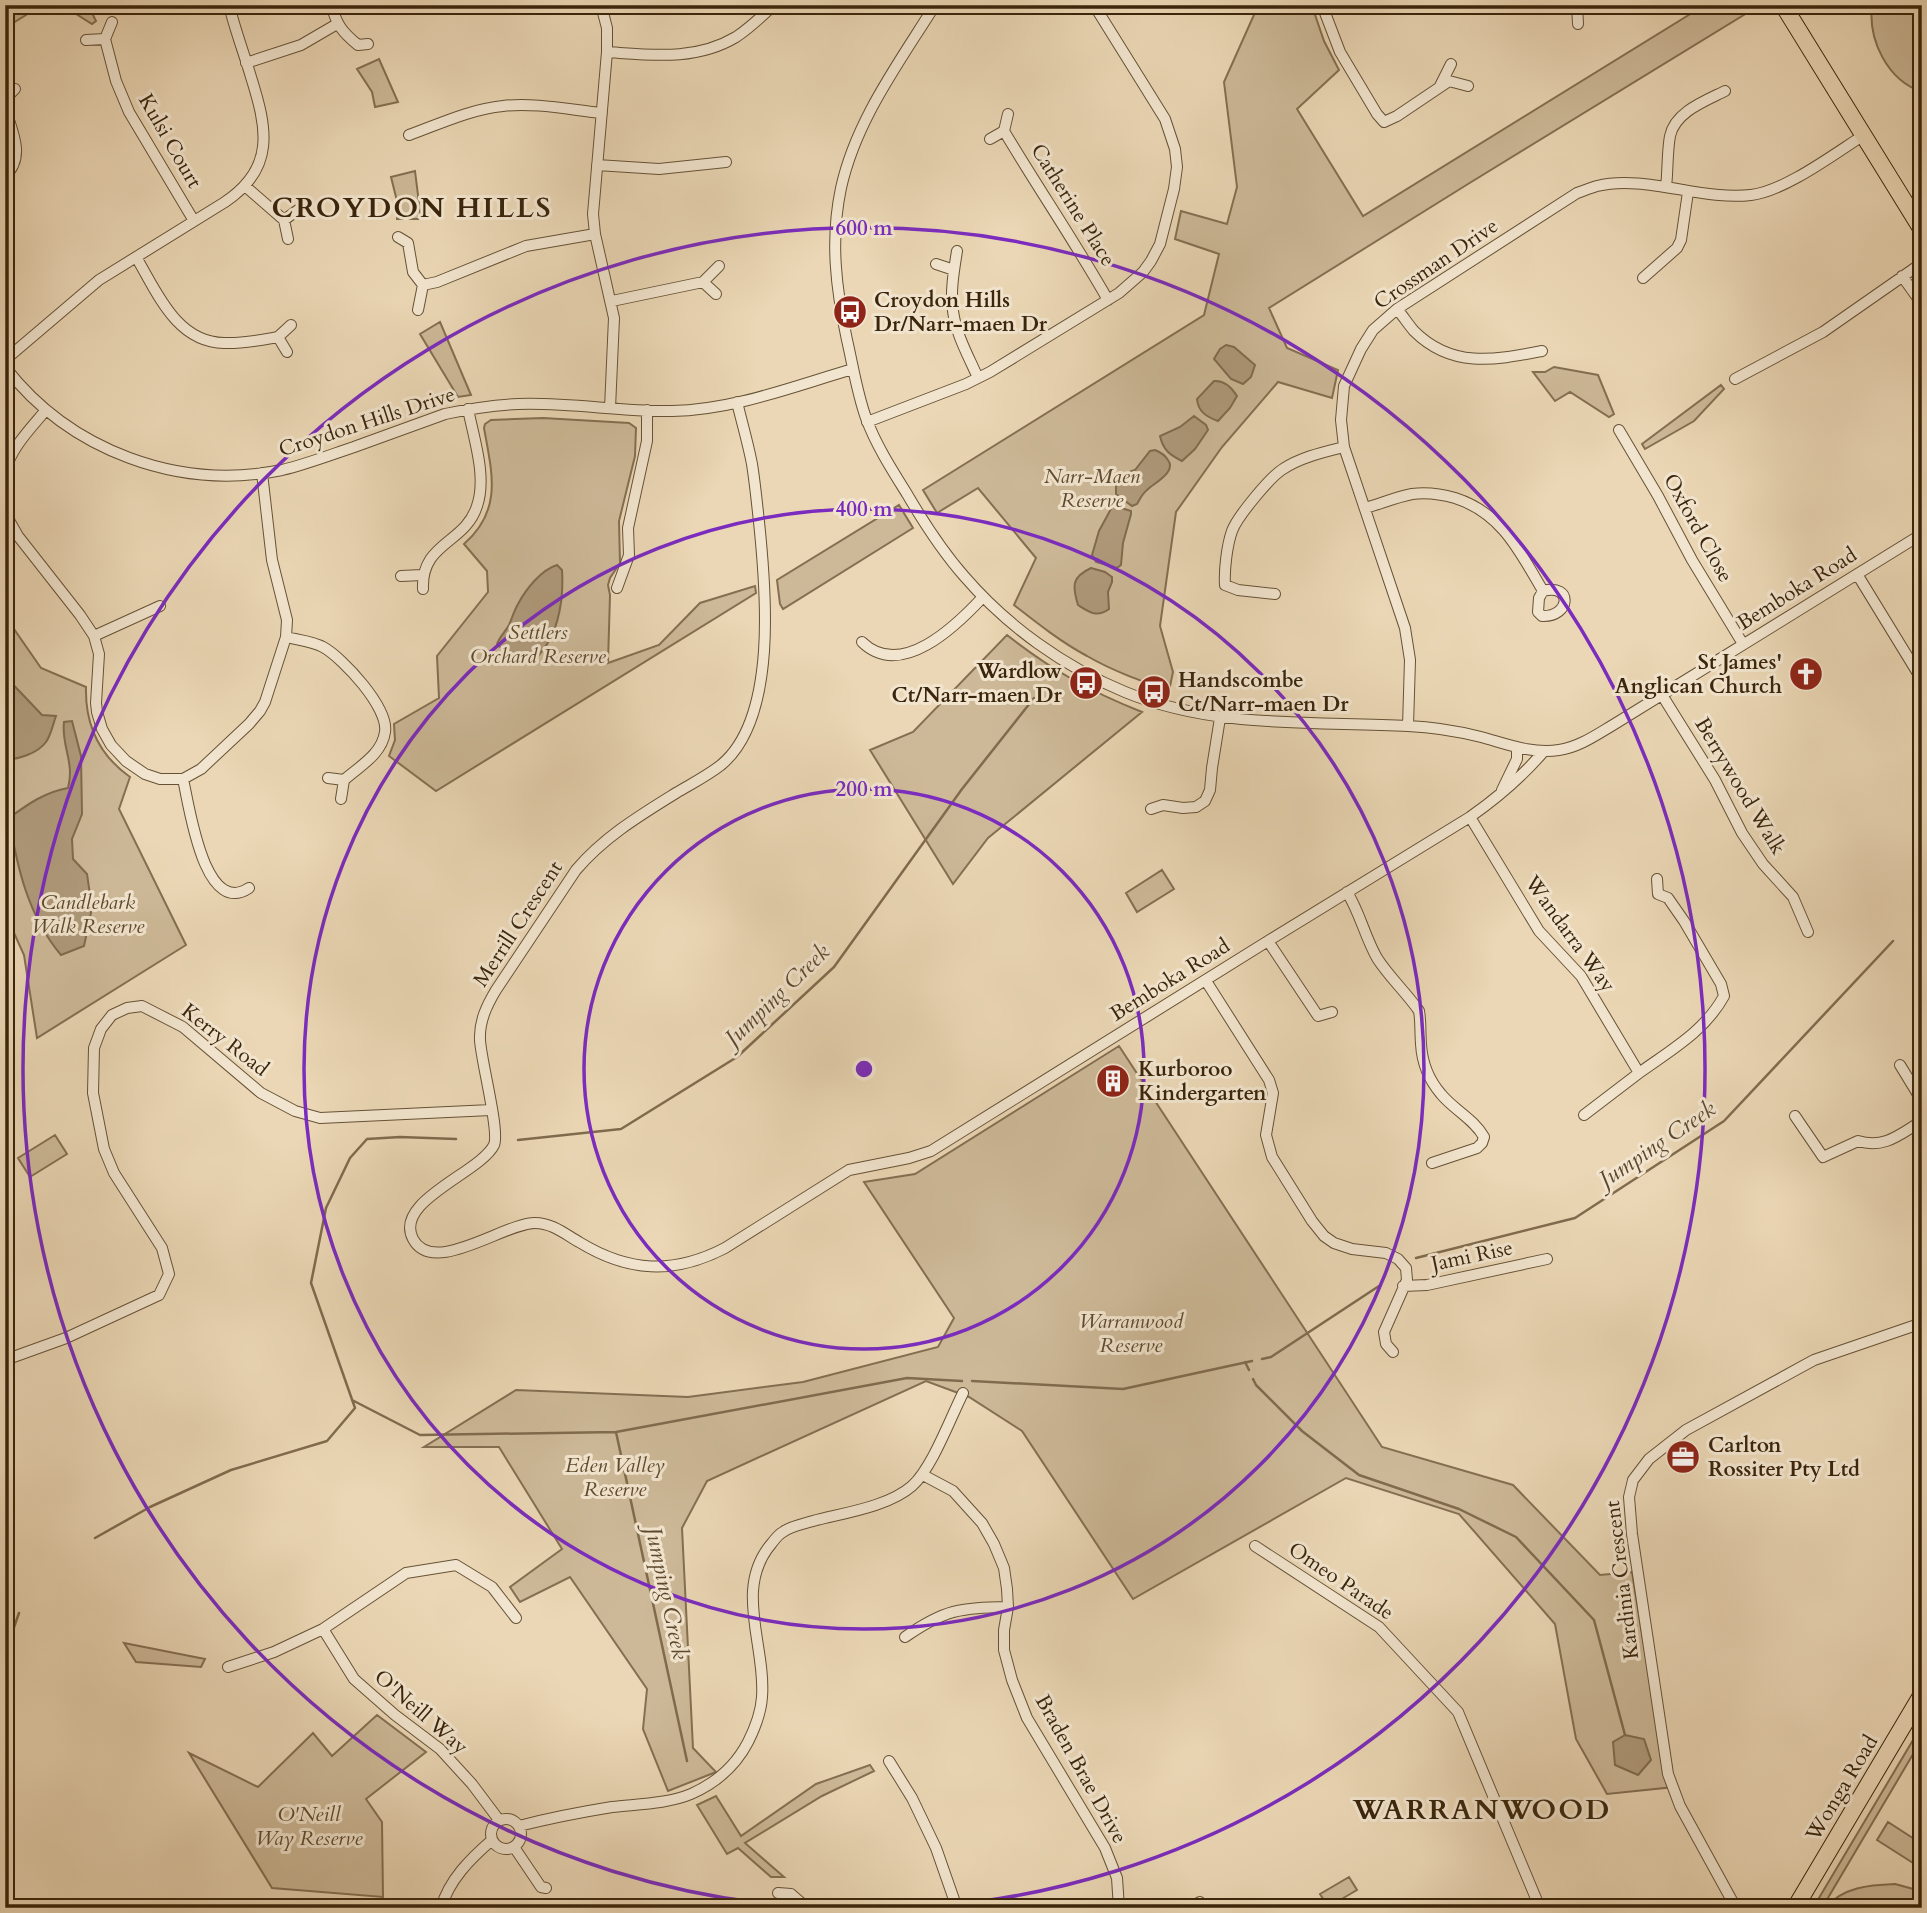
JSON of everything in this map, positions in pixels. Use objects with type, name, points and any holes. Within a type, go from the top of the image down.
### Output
[{"type":"main road","points":[[1783,5],[1922,230]]},
{"type":"main road","name":"Wonga Road","points":[[1797,1906],[1922,1694]]},
{"type":"street","points":[[5,360],[99,280],[232,197],[244,186],[260,162],[264,140],[261,108],[229,5]]},
{"type":"street","points":[[331,5],[337,24],[347,36],[358,45],[368,44]]},
{"type":"street","points":[[601,5],[607,28],[607,52],[593,214],[614,318],[610,408]]},
{"type":"street","points":[[607,52],[665,56],[700,52],[735,38],[774,5]]},
{"type":"street","points":[[935,5],[864,123],[850,157],[836,223],[835,268],[842,317],[867,422],[886,461],[932,534],[962,575],[1009,621],[1044,648],[1096,679],[1170,708],[1220,718],[1281,723],[1444,729],[1517,748]]},
{"type":"street","points":[[867,422],[978,378],[1108,300],[1129,285],[1151,261],[1160,244],[1174,189],[1177,167],[1175,149],[1165,119],[1094,5]]},
{"type":"street","points":[[1322,5],[1340,52],[1384,122],[1449,81],[1468,86]]},
{"type":"street","points":[[1577,5],[1578,24]]},
{"type":"street","points":[[86,40],[105,39],[112,22]]},
{"type":"street","points":[[246,63],[300,45],[337,24]]},
{"type":"street","name":"Kulsi Court","points":[[105,39],[116,81],[129,113],[194,221]]},
{"type":"street","points":[[1440,86],[1451,64]]},
{"type":"street","points":[[5,99],[15,89]]},
{"type":"street","points":[[1666,187],[1670,134],[1679,119],[1693,107],[1725,91]]},
{"type":"street","points":[[409,135],[479,111],[503,106],[519,105],[602,113]]},
{"type":"street","points":[[5,108],[17,156],[14,166],[5,176]]},
{"type":"street","name":"Catherine Place","points":[[1008,114],[1004,131],[1108,300]]},
{"type":"street","name":"Catherine Place","points":[[990,139],[1004,131]]},
{"type":"street","name":"Crossman Drive","points":[[1408,726],[1410,660],[1405,628],[1344,447],[1341,420],[1344,386],[1361,349],[1374,330],[1397,309],[1577,193],[1598,185],[1626,184],[1719,195],[1752,195],[1778,188],[1864,135]]},
{"type":"street","points":[[597,165],[659,169],[726,162]]},
{"type":"street","points":[[244,186],[284,220],[288,239]]},
{"type":"street","points":[[1643,278],[1676,248],[1681,240],[1688,192]]},
{"type":"street","points":[[284,220],[298,209]]},
{"type":"street","points":[[424,285],[526,246],[595,234]]},
{"type":"street","points":[[398,237],[408,243],[413,272],[424,285]]},
{"type":"street","points":[[957,251],[952,302],[954,319],[978,378]]},
{"type":"street","points":[[136,257],[173,318],[191,333],[208,341],[225,343],[278,337],[291,325]]},
{"type":"street","points":[[1735,379],[1823,332],[1922,263]]},
{"type":"street","points":[[936,264],[954,270]]},
{"type":"street","points":[[611,301],[703,282],[719,266]]},
{"type":"street","points":[[1902,276],[1922,304]]},
{"type":"street","points":[[703,282],[716,294]]},
{"type":"street","points":[[418,310],[424,285]]},
{"type":"street","points":[[1397,309],[1414,331],[1428,342],[1463,358],[1497,359],[1542,351]]},
{"type":"street","points":[[278,337],[287,352]]},
{"type":"street","name":"Croydon Hills Drive","points":[[5,367],[22,388],[46,410],[94,443],[144,463],[198,474],[233,476],[262,473],[313,461],[445,414],[468,409],[525,404],[693,410],[737,402],[853,369]]},
{"type":"street","name":"Merrill Crescent","points":[[737,402],[753,468],[765,586],[761,680],[752,718],[739,746],[721,765],[610,835],[592,852],[576,870],[522,948],[486,1008],[482,1022],[481,1047],[496,1129],[495,1142],[487,1154],[424,1202],[412,1216],[411,1236],[417,1245],[427,1252],[438,1254],[514,1227],[537,1223],[554,1227],[596,1252],[622,1263],[663,1267],[684,1264],[725,1248],[849,1170]]},
{"type":"street","points":[[423,589],[422,575],[426,565],[435,552],[467,525],[477,506],[482,480],[468,409]]},
{"type":"street","points":[[5,472],[16,447],[46,410]]},
{"type":"street","points":[[617,588],[629,555],[628,528],[647,442],[647,410]]},
{"type":"street","name":"Oxford Close","points":[[1619,430],[1743,644]]},
{"type":"street","points":[[1275,594],[1238,590],[1225,585],[1224,574],[1232,530],[1240,516],[1274,475],[1295,462],[1344,447]]},
{"type":"street","points":[[5,507],[18,536],[94,636],[99,654],[97,712],[111,745],[126,761],[145,774],[160,779],[183,779],[201,769],[260,711],[286,637],[287,620],[272,560],[262,473]]},
{"type":"street","points":[[1365,508],[1410,495],[1429,493],[1472,504],[1493,519],[1512,539],[1543,591]]},
{"type":"street","name":"Bemboka Road","points":[[1500,795],[1517,759],[1517,748],[1560,750],[1583,743],[1922,534]]},
{"type":"street","points":[[1857,574],[1922,680]]},
{"type":"street","points":[[401,576],[422,575]]},
{"type":"street","points":[[862,642],[873,652],[884,656],[916,649],[948,631],[983,597]]},
{"type":"street","points":[[94,636],[160,606]]},
{"type":"street","points":[[286,637],[321,646],[341,661],[361,681],[383,716],[386,726],[376,754],[344,779],[328,778]]},
{"type":"street","name":"Berrywood Walk","points":[[1662,695],[1715,780],[1742,833],[1763,864],[1793,897],[1808,932]]},
{"type":"street","points":[[1151,808],[1163,805],[1196,807],[1205,801],[1210,790],[1220,718]]},
{"type":"street","name":"Bemboka Road","points":[[849,1170],[931,1151],[1470,817],[1524,774],[1544,751]]},
{"type":"street","points":[[183,779],[198,842],[209,874],[229,893],[242,893],[249,888]]},
{"type":"street","points":[[341,799],[344,779]]},
{"type":"street","name":"Wandarra Way","points":[[1470,817],[1539,931],[1581,976],[1639,1073]]},
{"type":"street","points":[[1584,1115],[1697,1032],[1718,1008],[1724,996],[1721,984],[1679,913],[1668,898],[1658,894],[1657,879]]},
{"type":"street","points":[[1347,892],[1379,960],[1419,1011],[1423,1062],[1432,1081],[1442,1096],[1484,1137],[1482,1143],[1476,1147],[1432,1163]]},
{"type":"street","points":[[1268,941],[1318,1016],[1332,1012]]},
{"type":"street","points":[[1206,981],[1269,1080],[1273,1093],[1266,1135],[1272,1157],[1312,1221],[1324,1236],[1334,1243],[1352,1249],[1387,1253],[1398,1259],[1406,1268],[1407,1279],[1384,1332],[1386,1344],[1393,1352]]},
{"type":"street","name":"Kerry Road","points":[[5,1360],[66,1338],[159,1295],[169,1274],[162,1248],[114,1173],[104,1149],[93,1093],[94,1048],[101,1030],[112,1015],[127,1008],[142,1006],[183,1027],[261,1093],[295,1111],[320,1118],[491,1110]]},
{"type":"street","points":[[1900,1065],[1922,1101]]},
{"type":"street","points":[[1796,1116],[1823,1157],[1858,1142],[1871,1145],[1886,1142],[1922,1121]]},
{"type":"street","name":"Jami Rise","points":[[1403,1286],[1427,1285],[1547,1259]]},
{"type":"street","name":"Kardinia Crescent","points":[[1735,1908],[1680,1807],[1668,1774],[1632,1534],[1629,1497],[1633,1480],[1649,1459],[1686,1430],[1814,1360],[1922,1323]]},
{"type":"street","points":[[519,1826],[552,1817],[683,1798],[722,1776],[743,1751],[759,1715],[762,1680],[752,1598],[759,1560],[783,1531],[870,1507],[897,1497],[910,1488],[923,1475],[963,1393]]},
{"type":"street","name":"Braden Brae Drive","points":[[923,1475],[953,1491],[982,1523],[994,1544],[1004,1568],[1008,1606],[1004,1650],[1012,1679],[1027,1718],[1105,1848],[1117,1878],[1119,1908]]},
{"type":"street","name":"Omeo Parade","points":[[1255,1546],[1379,1627],[1458,1712],[1541,1908]]},
{"type":"street","points":[[228,1667],[274,1652],[323,1629],[406,1573],[456,1565],[492,1587],[516,1618]]},
{"type":"street","points":[[905,1637],[932,1619],[949,1612],[967,1608],[1008,1606]]},
{"type":"street","name":"O'Neill Way","points":[[323,1629],[354,1679],[440,1749],[499,1821]]},
{"type":"street","points":[[889,1761],[912,1798],[936,1848],[957,1908]]},
{"type":"street","points":[[508,1819],[519,1826],[521,1835],[514,1847],[504,1849],[492,1840],[492,1827],[499,1821],[508,1819]]},
{"type":"street","points":[[441,1908],[444,1896],[466,1864],[492,1840]]},
{"type":"street","points":[[514,1847],[542,1889]]},
{"type":"street","points":[[778,1893],[791,1894],[807,1908]]},
{"type":"street","points":[[1190,1908],[1200,1902]]},
{"type":"green space","points":[[5,5],[42,5],[5,28]]},
{"type":"green space","points":[[62,5],[88,5],[96,21],[92,24]]},
{"type":"green space","name":"Narr-Maen Reserve","points":[[1297,5],[1312,6],[1324,41],[1339,70],[1297,109],[1363,216],[1705,5],[1760,5],[1269,308],[1287,348],[1338,370],[1332,398],[1278,382],[1222,447],[1176,512],[1160,626],[1173,672],[1169,691],[1087,656],[1014,605],[1036,558],[978,488],[937,513],[923,490],[1204,315],[1219,254],[1175,239],[1181,211],[1227,224],[1237,187],[1224,82],[1257,8],[1281,9]]},
{"type":"green space","points":[[1872,5],[1922,5],[1922,92],[1899,78],[1882,57],[1873,32]]},
{"type":"green space","points":[[379,59],[398,102],[375,107],[372,92],[357,69]]},
{"type":"green space","points":[[415,171],[421,219],[397,219],[397,201],[391,177]]},
{"type":"green space","points":[[440,322],[471,395],[458,397],[420,334]]},
{"type":"green space","points":[[1554,367],[1598,375],[1614,414],[1609,417],[1570,392],[1555,401],[1533,372],[1545,372]]},
{"type":"green space","points":[[1721,385],[1724,389],[1694,421],[1645,449],[1642,444]]},
{"type":"green space","name":"Settlers Orchard Reserve","points":[[543,418],[629,423],[636,428],[635,456],[619,521],[620,563],[608,585],[608,663],[659,645],[700,603],[755,586],[756,593],[436,791],[389,756],[395,740],[394,724],[439,698],[437,656],[488,592],[487,571],[464,544],[485,518],[490,504],[492,490],[485,424],[491,420]]},
{"type":"green space","points":[[899,505],[913,528],[783,609],[777,580]]},
{"type":"green space","name":"Candlebark Walk Reserve","points":[[5,616],[41,668],[86,687],[88,714],[96,738],[110,759],[130,777],[119,809],[186,945],[37,1038],[24,955],[5,913]]},
{"type":"green space","points":[[1007,635],[1072,679],[1142,712],[988,838],[953,884],[870,750],[913,732]]},
{"type":"green space","points":[[1162,870],[1174,889],[1137,912],[1126,893]]},
{"type":"green space","name":"Warranwood Reserve","points":[[1119,1046],[1382,1447],[1513,1485],[1600,1575],[1632,1572],[1654,1706],[1674,1787],[1607,1794],[1576,1739],[1555,1624],[1459,1514],[1346,1478],[1133,1599],[1022,1431],[969,1397],[926,1381],[707,1481],[682,1528],[693,1748],[716,1772],[668,1791],[643,1729],[647,1689],[570,1577],[520,1602],[510,1587],[562,1549],[499,1447],[424,1447],[516,1390],[688,1397],[803,1382],[938,1347],[954,1318],[864,1182],[915,1174]]},
{"type":"green space","points":[[55,1135],[67,1154],[30,1177],[18,1158]]},
{"type":"green space","points":[[124,1643],[205,1659],[201,1667],[136,1662]]},
{"type":"green space","name":"O'Neill Way Reserve","points":[[377,1715],[426,1752],[366,1799],[382,1822],[383,1897],[272,1888],[189,1753],[258,1787],[313,1733],[332,1756]]},
{"type":"green space","points":[[1922,1725],[1922,1739],[1822,1908],[1813,1908]]},
{"type":"green space","points":[[870,1765],[874,1771],[822,1796],[745,1843],[784,1877],[771,1877],[738,1848],[727,1854],[697,1805],[716,1796],[741,1836],[816,1784]]},
{"type":"green space","points":[[1888,1822],[1922,1844],[1922,1850],[1913,1863],[1877,1840]]},
{"type":"green space","points":[[1349,1877],[1357,1890],[1328,1907],[1320,1894]]},
{"type":"green space","points":[[1895,1884],[1922,1893],[1922,1908],[1825,1908],[1848,1891],[1866,1886]]},
{"type":"shaded area","points":[[1226,345],[1234,347],[1255,365],[1251,377],[1243,384],[1231,379],[1214,359]]},
{"type":"shaded area","points":[[1214,381],[1227,385],[1237,396],[1218,421],[1204,413],[1197,399]]},
{"type":"shaded area","points":[[1194,416],[1206,425],[1208,430],[1195,449],[1182,461],[1168,452],[1160,436],[1180,427]]},
{"type":"shaded area","points":[[1155,450],[1167,458],[1170,469],[1132,506],[1116,494],[1116,482],[1123,474],[1135,470],[1150,451]]},
{"type":"shaded area","points":[[1115,506],[1131,511],[1121,565],[1117,568],[1096,562],[1092,555],[1099,531]]},
{"type":"shaded area","points":[[557,565],[562,570],[562,595],[553,632],[548,643],[531,662],[517,659],[500,648],[498,641],[530,586],[545,571]]},
{"type":"shaded area","points":[[1091,568],[1112,577],[1108,592],[1109,609],[1101,613],[1082,608],[1076,598],[1074,587],[1077,578]]},
{"type":"shaded area","points":[[5,676],[42,715],[56,716],[49,736],[42,746],[27,755],[10,759],[5,759]]},
{"type":"shaded area","points":[[72,721],[81,756],[82,814],[72,839],[73,859],[87,874],[92,908],[84,946],[61,955],[32,907],[16,855],[9,818],[30,803],[68,788],[70,770],[64,739],[64,722]]},
{"type":"shaded area","points":[[1625,1735],[1644,1739],[1651,1760],[1638,1775],[1615,1765],[1613,1742]]},
{"type":"waterway","name":"Jumping Creek","points":[[518,1140],[621,1129],[737,1057],[834,967],[962,789],[1034,698]]},
{"type":"waterway","name":"Jumping Creek","points":[[1416,1258],[1575,1218],[1724,1121],[1893,941]]},
{"type":"waterway","name":"Jumping Creek","points":[[95,1538],[150,1507],[231,1470],[327,1441],[355,1408],[311,1283],[326,1208],[350,1158],[367,1139],[456,1139]]},
{"type":"waterway","name":"Jumping Creek","points":[[1262,1359],[1271,1357],[1379,1286]]},
{"type":"waterway","name":"Jumping Creek","points":[[972,1381],[1123,1389],[1252,1361]]},
{"type":"waterway","name":"Jumping Creek","points":[[1245,1362],[1249,1370]]},
{"type":"waterway","name":"Jumping Creek","points":[[352,1400],[420,1435],[616,1432],[907,1378],[962,1381]]},
{"type":"waterway","points":[[1253,1379],[1302,1431],[1359,1475],[1459,1509],[1516,1537],[1594,1620],[1625,1735]]},
{"type":"waterway","name":"Jumping Creek","points":[[616,1432],[687,1761]]},
{"type":"waterway","name":"Jumping Creek","points":[[5,1653],[19,1613]]},
{"type":"place","name":"Croydon Hills Dr/Narr-maen Dr","points":[[850,312]]},
{"type":"place","name":"St James' Anglican Church","points":[[1806,674]]},
{"type":"place","name":"Wardlow Ct/Narr-maen Dr","points":[[1086,683]]},
{"type":"place","name":"Handscombe Ct/Narr-maen Dr","points":[[1154,692]]},
{"type":"place","name":"Kurboroo Kindergarten","points":[[1113,1081]]},
{"type":"place","name":"Carlton Rossiter Pty Ltd","points":[[1683,1457]]},
{"type":"district","name":"CROYDON HILLS","points":[[412,208]]},
{"type":"district","name":"WARRANWOOD","points":[[1482,1810]]},
{"type":"park label","name":"Eden Valley Reserve","points":[[615,1477]]}]
